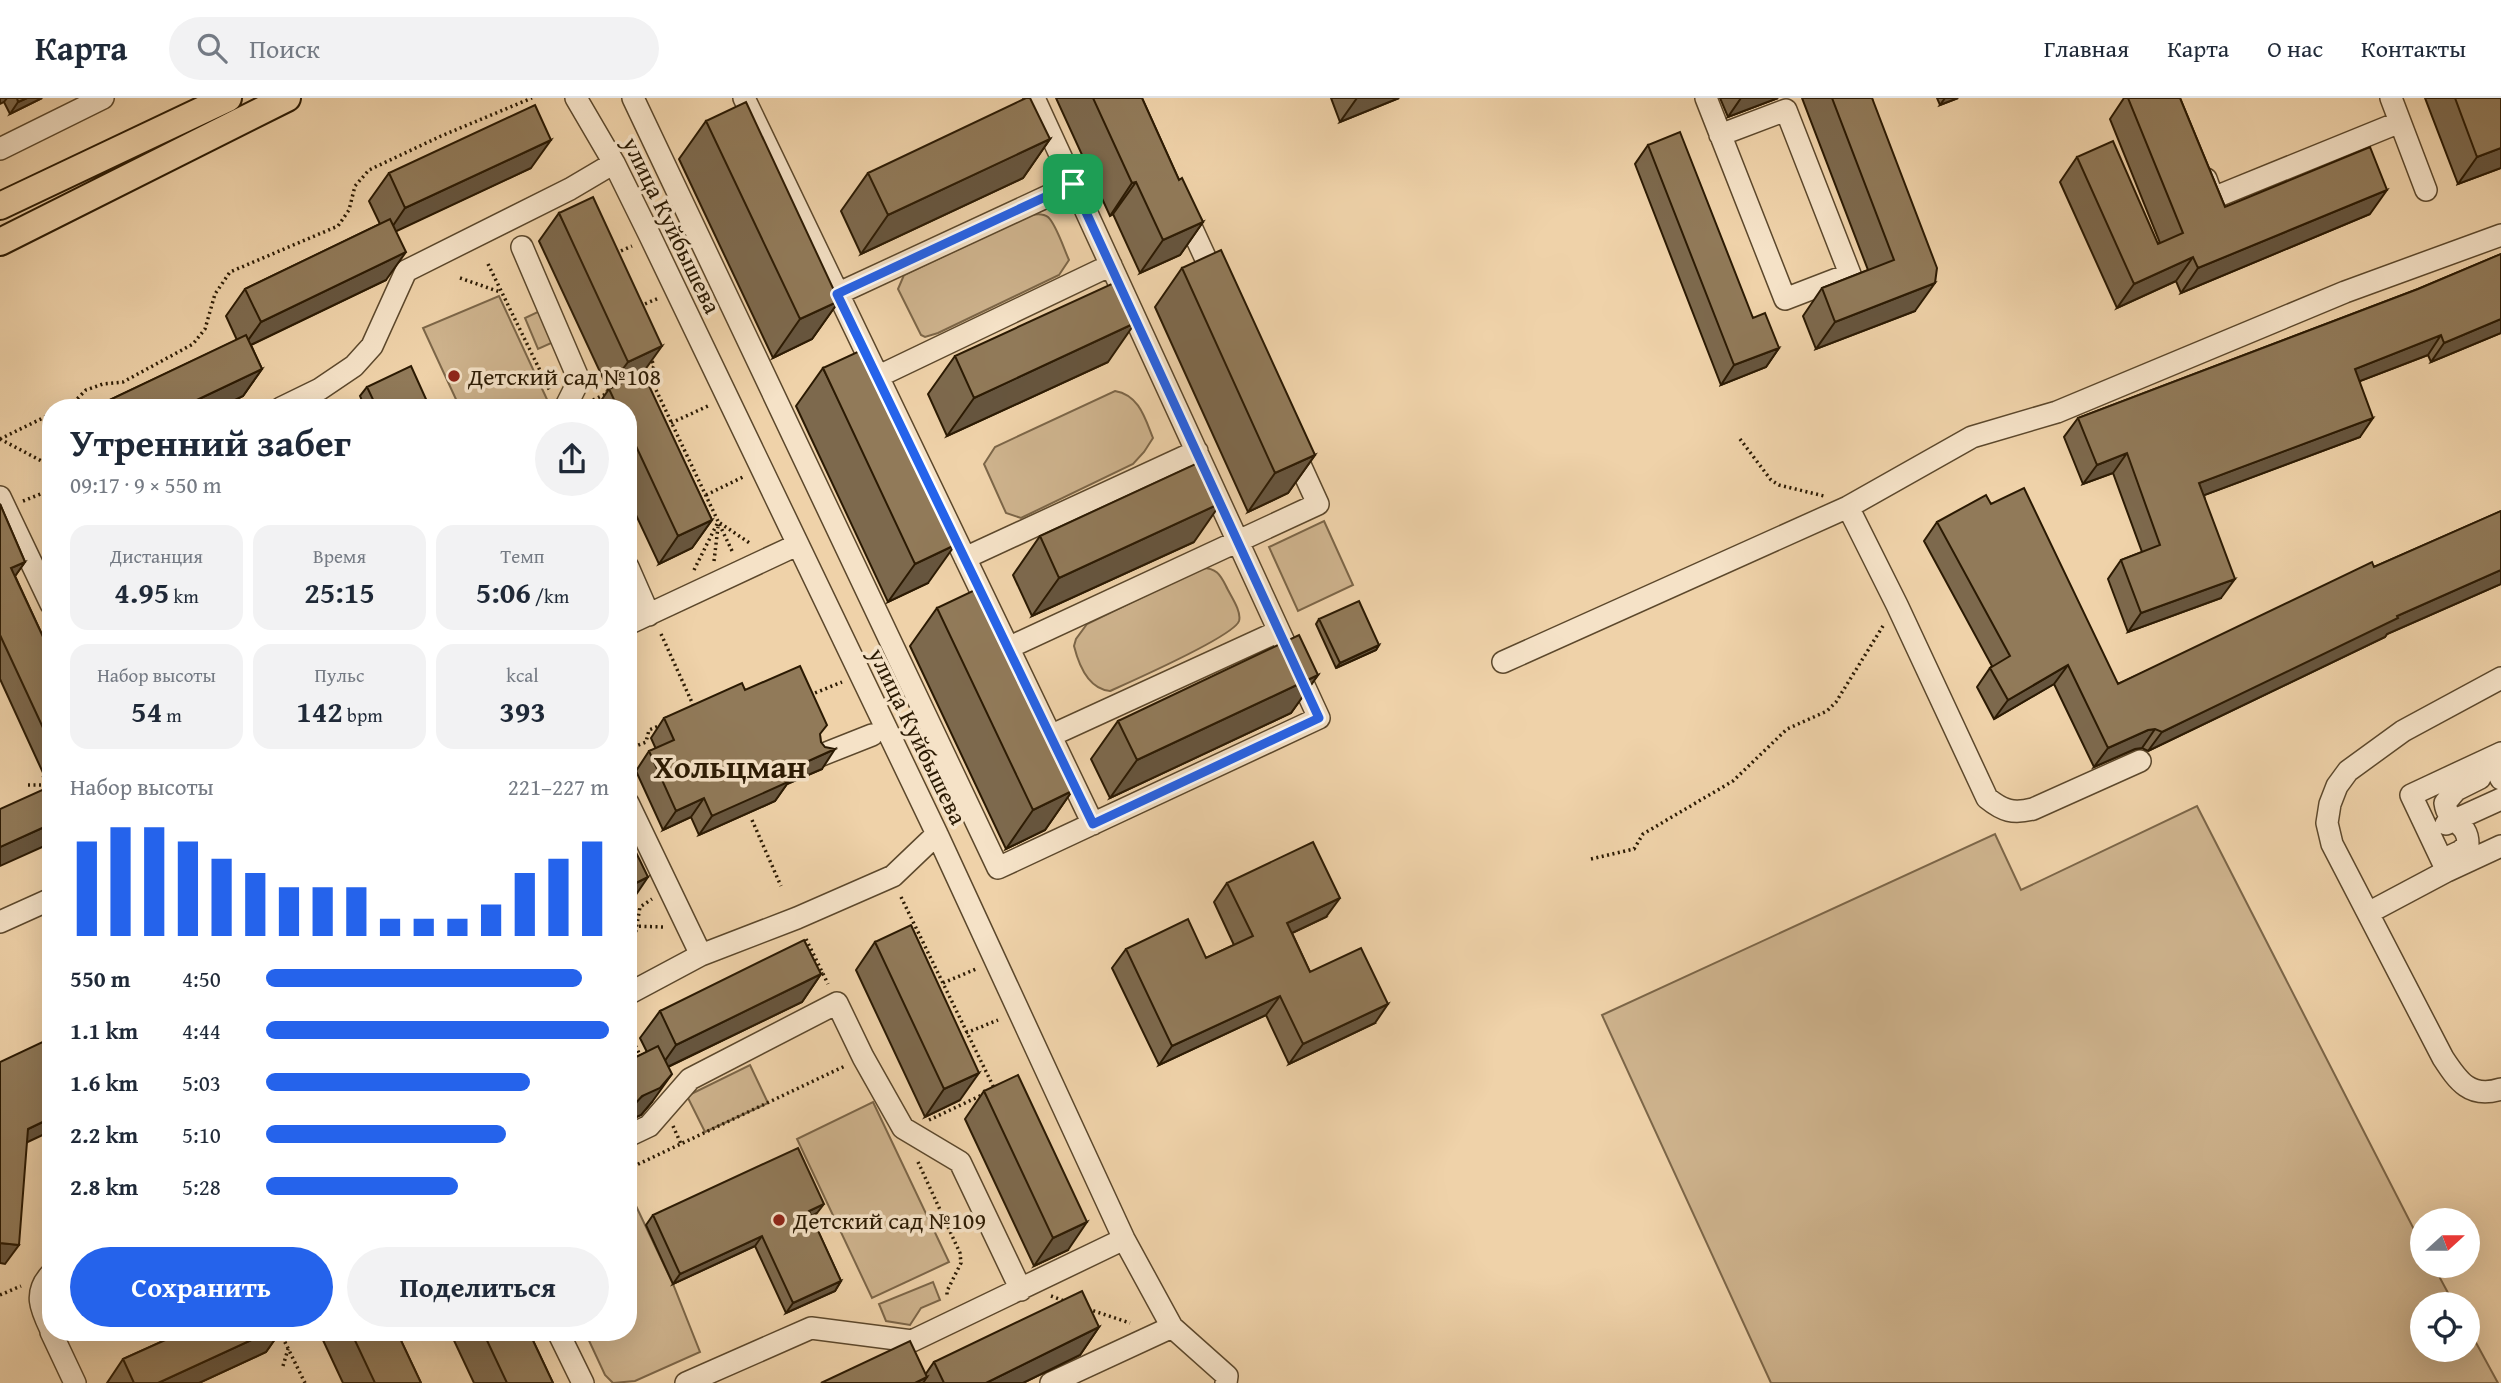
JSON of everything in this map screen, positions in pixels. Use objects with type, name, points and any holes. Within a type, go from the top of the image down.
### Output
[{"type":"main road","points":[[0,206],[228,98]]},
{"type":"main road","points":[[0,242],[287,98]]},
{"type":"street","points":[[0,149],[103,98]]},
{"type":"street","name":"улица Куйбышева","points":[[576,98],[614,163],[937,834],[1124,1239],[1172,1327],[1227,1379]]},
{"type":"street","points":[[633,98],[998,868],[1319,718],[1034,98]]},
{"type":"street","points":[[744,98],[1093,824]]},
{"type":"street","points":[[1706,98],[1720,135],[1785,299],[1850,274],[1786,110],[1720,135]]},
{"type":"street","points":[[2391,98],[2426,190]]},
{"type":"street","points":[[2198,160],[2213,198],[2400,122]]},
{"type":"street","points":[[299,399],[355,366],[372,346],[407,271],[570,190],[614,163]]},
{"type":"street","points":[[837,294],[1073,184]]},
{"type":"street","points":[[1172,187],[1225,301]]},
{"type":"street","points":[[1503,662],[1848,507],[1972,437],[2057,412],[2345,292],[2501,235]]},
{"type":"street","points":[[522,247],[579,380],[562,399]]},
{"type":"street","points":[[877,377],[1111,265]]},
{"type":"street","points":[[1008,648],[1318,504],[1283,428]]},
{"type":"street","points":[[965,558],[1197,451]]},
{"type":"street","points":[[7,501],[42,583]]},
{"type":"street","points":[[1848,507],[1987,798],[2007,812],[2019,813],[2140,761]]},
{"type":"street","points":[[637,620],[797,545]]},
{"type":"street","points":[[637,588],[649,615]]},
{"type":"street","points":[[1050,736],[1279,631]]},
{"type":"street","points":[[2501,678],[2403,731],[2348,771],[2337,786],[2327,823],[2332,844],[2443,1058],[2456,1078],[2465,1087],[2474,1090],[2492,1092],[2501,1089]]},
{"type":"street","points":[[819,756],[873,735]]},
{"type":"street","points":[[2368,914],[2445,866],[2468,844],[2468,833],[2462,825],[2446,814],[2445,803],[2449,796],[2500,767]]},
{"type":"street","points":[[2445,866],[2412,795],[2500,767]]},
{"type":"street","points":[[2429,832],[2501,799]]},
{"type":"street","points":[[637,822],[701,955]]},
{"type":"street","points":[[637,989],[701,955],[797,918],[893,876],[937,834]]},
{"type":"street","points":[[2445,866],[2501,846]]},
{"type":"street","points":[[0,922],[42,903]]},
{"type":"street","points":[[637,1132],[649,1126],[690,1079],[837,1003],[863,1057],[905,1129],[960,1162],[1021,1290]]},
{"type":"street","points":[[686,1383],[811,1328],[912,1341],[1124,1239]]},
{"type":"street","points":[[42,1291],[39,1304],[42,1311]]},
{"type":"street","points":[[1051,1383],[1172,1327]]},
{"type":"street","points":[[56,1341],[75,1383]]},
{"type":"street","points":[[562,1341],[583,1383]]},
{"type":"path","points":[[77,399],[86,390],[103,384],[123,382],[193,344],[205,329],[215,294],[230,272],[338,226],[349,210],[355,186],[369,170],[532,98]]},
{"type":"path","points":[[615,253],[637,244]]},
{"type":"path","points":[[488,264],[557,399]]},
{"type":"path","points":[[460,278],[502,292]]},
{"type":"path","points":[[639,307],[660,297]]},
{"type":"path","points":[[636,380],[649,375],[654,366],[649,355]]},
{"type":"path","points":[[649,375],[735,557]]},
{"type":"path","points":[[594,399],[612,391]]},
{"type":"path","points":[[671,423],[710,405]]},
{"type":"path","points":[[0,439],[42,418]]},
{"type":"path","points":[[0,439],[42,461]]},
{"type":"path","points":[[1741,439],[1770,480],[1779,485],[1820,494],[1848,507]]},
{"type":"path","points":[[706,495],[743,477]]},
{"type":"path","points":[[7,501],[42,492]]},
{"type":"path","points":[[718,522],[755,547]]},
{"type":"path","points":[[713,568],[718,522]]},
{"type":"path","points":[[692,572],[699,564],[718,522]]},
{"type":"path","points":[[1591,859],[1634,849],[1643,834],[1733,781],[1787,729],[1827,711],[1836,702],[1897,605]]},
{"type":"path","points":[[661,634],[696,710]]},
{"type":"path","points":[[805,697],[847,679]]},
{"type":"path","points":[[637,746],[646,742],[649,730],[672,720]]},
{"type":"path","points":[[28,785],[42,785]]},
{"type":"path","points":[[752,820],[781,886]]},
{"type":"path","points":[[657,896],[640,907],[637,926],[671,927]]},
{"type":"path","points":[[901,897],[994,1090],[1006,1096]]},
{"type":"path","points":[[806,939],[837,1003]]},
{"type":"path","points":[[943,983],[976,969]]},
{"type":"path","points":[[966,1034],[998,1020]]},
{"type":"path","points":[[637,1165],[863,1057]]},
{"type":"path","points":[[947,1297],[961,1264],[960,1253],[905,1129],[994,1090]]},
{"type":"path","points":[[0,1295],[29,1282]]},
{"type":"path","points":[[1048,1295],[1073,1304]]},
{"type":"path","points":[[1086,1308],[1136,1325]]},
{"type":"path","points":[[284,1341],[305,1383]]},
{"type":"path","points":[[283,1366],[288,1349]]},
{"type":"shaded area","points":[[1031,215],[1046,216],[1057,231],[1069,260],[1059,275],[938,333],[925,337],[921,335],[898,289],[904,275]]},
{"type":"shaded area","points":[[499,296],[547,399],[456,399],[423,328]]},
{"type":"shaded area","points":[[544,309],[558,340],[538,349],[525,318]]},
{"type":"shaded area","points":[[1115,391],[1130,397],[1144,415],[1153,438],[1144,452],[1133,464],[1021,518],[1006,513],[984,464],[995,447]]},
{"type":"shaded area","points":[[1324,521],[1353,585],[1298,611],[1269,547]]},
{"type":"shaded area","points":[[1202,568],[1211,569],[1219,575],[1235,603],[1239,621],[1233,628],[1180,658],[1110,691],[1096,686],[1082,668],[1074,646],[1087,624]]},
{"type":"shaded area","points":[[2197,806],[2410,1222],[2410,1278],[2440,1278],[2448,1292],[2410,1292],[2410,1362],[2480,1362],[2480,1350],[2498,1383],[1771,1383],[1602,1015],[1995,834],[2021,890]]},
{"type":"shaded area","points":[[750,1065],[768,1103],[705,1132],[687,1096]]},
{"type":"shaded area","points":[[873,1102],[949,1262],[872,1298],[797,1139]]},
{"type":"shaded area","points":[[637,1208],[673,1284],[700,1352],[635,1381],[613,1383],[605,1375],[589,1341],[637,1341]]},
{"type":"shaded area","points":[[933,1282],[940,1300],[921,1308],[910,1325],[886,1321],[879,1304]]},
{"type":"building","points":[[1030,98],[1050,139],[888,215],[868,173]]},
{"type":"building","points":[[1093,98],[1142,98],[1179,180],[1182,178],[1203,222],[1163,240],[1136,182],[1132,183]]},
{"type":"building","points":[[1832,98],[1872,98],[1937,268],[1935,283],[1835,322],[1822,288],[1894,260]]},
{"type":"building","points":[[2128,98],[2180,98],[2225,207],[2370,147],[2387,190],[2198,268],[2193,257],[2134,284],[2077,157],[2113,141],[2158,244],[2183,233]]},
{"type":"building","points":[[2455,98],[2501,98],[2501,148],[2477,157]]},
{"type":"building","points":[[746,102],[839,301],[800,319],[706,121]]},
{"type":"building","points":[[535,105],[551,140],[405,208],[389,173]]},
{"type":"building","points":[[1680,132],[1753,318],[1765,313],[1779,348],[1734,365],[1648,145]]},
{"type":"building","points":[[593,197],[662,346],[628,362],[559,213]]},
{"type":"building","points":[[390,219],[406,252],[261,322],[245,289]]},
{"type":"building","points":[[1221,250],[1315,455],[1275,473],[1182,268]]},
{"type":"building","points":[[2501,254],[2501,319],[2444,343],[2441,335],[2355,369],[2373,418],[2199,483],[2235,579],[2141,613],[2121,560],[2160,545],[2127,453],[2097,465],[2078,418],[2418,289]]},
{"type":"building","points":[[1116,282],[1135,323],[974,398],[955,356]]},
{"type":"building","points":[[246,335],[262,369],[199,399],[112,399]]},
{"type":"building","points":[[864,349],[955,545],[915,564],[823,368]]},
{"type":"building","points":[[411,366],[426,399],[373,399],[367,387]]},
{"type":"building","points":[[643,373],[712,520],[678,536],[637,448],[637,399],[614,399],[609,389]]},
{"type":"building","points":[[1202,461],[1221,503],[1059,578],[1040,536]]},
{"type":"building","points":[[2024,488],[2118,684],[2372,562],[2374,567],[2501,511],[2501,570],[2397,616],[2398,618],[2162,732],[2148,730],[2108,748],[2068,665],[2008,700],[1990,668],[2010,656],[1937,522],[1986,495],[1991,504]]},
{"type":"building","points":[[0,504],[25,562],[11,568],[42,635],[42,726],[0,635]]},
{"type":"building","points":[[977,589],[1072,791],[1033,810],[937,608]]},
{"type":"building","points":[[1359,601],[1379,645],[1340,663],[1319,619]]},
{"type":"building","points":[[1299,635],[1318,675],[1137,760],[1118,721]]},
{"type":"building","points":[[800,666],[827,725],[820,734],[821,742],[825,747],[835,749],[784,772],[788,782],[712,816],[704,798],[676,811],[649,751],[674,740],[664,718],[742,683],[745,690]]},
{"type":"building","points":[[42,790],[42,828],[0,847],[0,809]]},
{"type":"building","points":[[1313,842],[1340,898],[1287,923],[1310,972],[1361,948],[1388,1004],[1303,1044],[1280,996],[1172,1046],[1126,949],[1188,919],[1206,958],[1253,936],[1227,883]]},
{"type":"building","points":[[637,854],[648,877],[637,882]]},
{"type":"building","points":[[911,925],[979,1073],[944,1089],[875,942]]},
{"type":"building","points":[[804,940],[821,974],[676,1045],[660,1011]]},
{"type":"building","points":[[42,1042],[42,1122],[28,1129],[19,1245],[0,1243],[0,1062]]},
{"type":"building","points":[[658,1046],[672,1074],[660,1088],[642,1096],[637,1102],[637,1056]]},
{"type":"building","points":[[1018,1075],[1087,1222],[1053,1238],[984,1091]]},
{"type":"building","points":[[798,1148],[824,1204],[809,1211],[841,1281],[793,1303],[762,1236],[680,1274],[653,1215]]},
{"type":"building","points":[[1082,1291],[1099,1327],[986,1383],[944,1383],[934,1362]]},
{"type":"building","points":[[163,1341],[249,1341],[158,1383],[134,1383],[123,1359]]},
{"type":"building","points":[[355,1341],[401,1341],[421,1383],[375,1383]]},
{"type":"building","points":[[487,1341],[533,1341],[553,1383],[507,1383]]},
{"type":"building","points":[[910,1341],[927,1377],[915,1383],[821,1383]]},
{"type":"place","name":"Детский сад №108","points":[[454,376]]},
{"type":"place","name":"Детский сад №109","points":[[779,1220]]},
{"type":"district","name":"Хольцман","points":[[730,766]]},
{"type":"route","points":[[1073,184],[1319,718],[1093,824],[837,294],[1073,184]]}]
